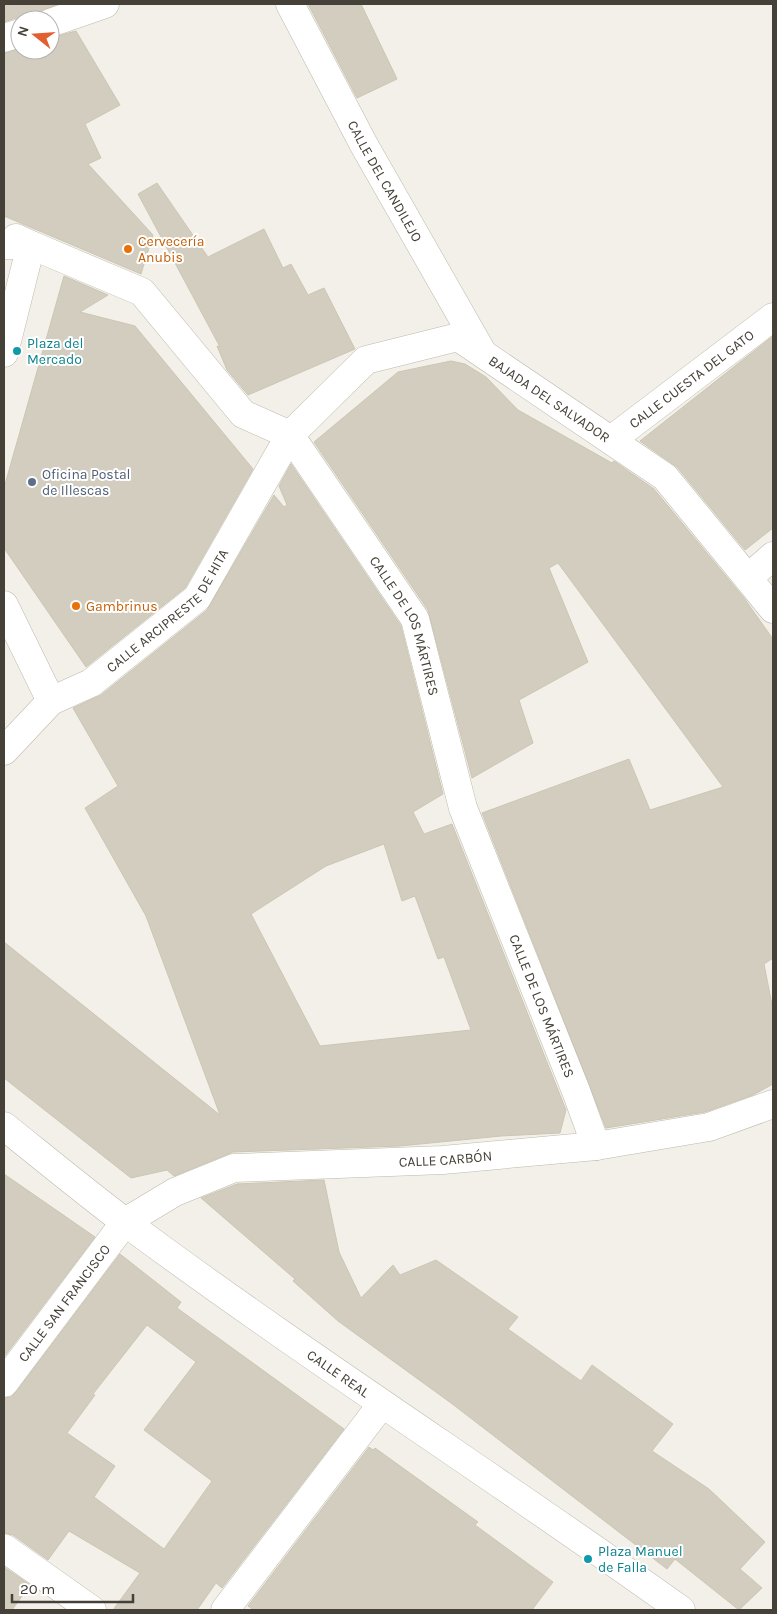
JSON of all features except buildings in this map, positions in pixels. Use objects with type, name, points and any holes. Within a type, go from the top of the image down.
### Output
[{"type":"street","points":[[60,20],[105,4]]},
{"type":"street","name":"CALLE DEL CANDILEJO","points":[[290,4],[364,145],[484,355]]},
{"type":"street","points":[[4,233],[142,292],[243,414],[290,434]]},
{"type":"street","points":[[4,245],[31,245]]},
{"type":"street","points":[[4,353],[31,245]]},
{"type":"street","name":"CALLE CUESTA DEL GATO","points":[[610,440],[773,317]]},
{"type":"street","name":"BAJADA DEL SALVADOR","points":[[290,434],[366,360],[458,337],[665,477],[773,609]]},
{"type":"street","name":"CALLE ARCIPRESTE DE HITA","points":[[4,751],[51,701],[91,683],[197,598],[290,434]]},
{"type":"street","name":"CALLE DE LOS MÁRTIRES","points":[[290,434],[415,618],[463,808],[576,1091],[596,1146]]},
{"type":"street","points":[[748,578],[773,556]]},
{"type":"street","points":[[4,605],[51,701]]},
{"type":"street","name":"CALLE CARBÓN","points":[[125,1222],[175,1192],[234,1168],[443,1160],[596,1146],[709,1126],[773,1104]]},
{"type":"street","name":"CALLE REAL","points":[[4,1126],[125,1222],[382,1404],[579,1537],[681,1610]]},
{"type":"street","name":"CALLE SAN FRANCISCO","points":[[4,1383],[125,1222]]},
{"type":"street","points":[[225,1610],[382,1404]]},
{"type":"street","points":[[4,1548],[92,1610]]},
{"type":"place","name":"Cervecería Anubis","points":[[128,249]]},
{"type":"place","name":"Plaza del Mercado","points":[[17,351]]},
{"type":"place","name":"Oficina Postal de Illescas","points":[[32,482]]},
{"type":"place","name":"Gambrinus","points":[[76,606]]},
{"type":"place","name":"Plaza Manuel de Falla","points":[[588,1559]]}]
